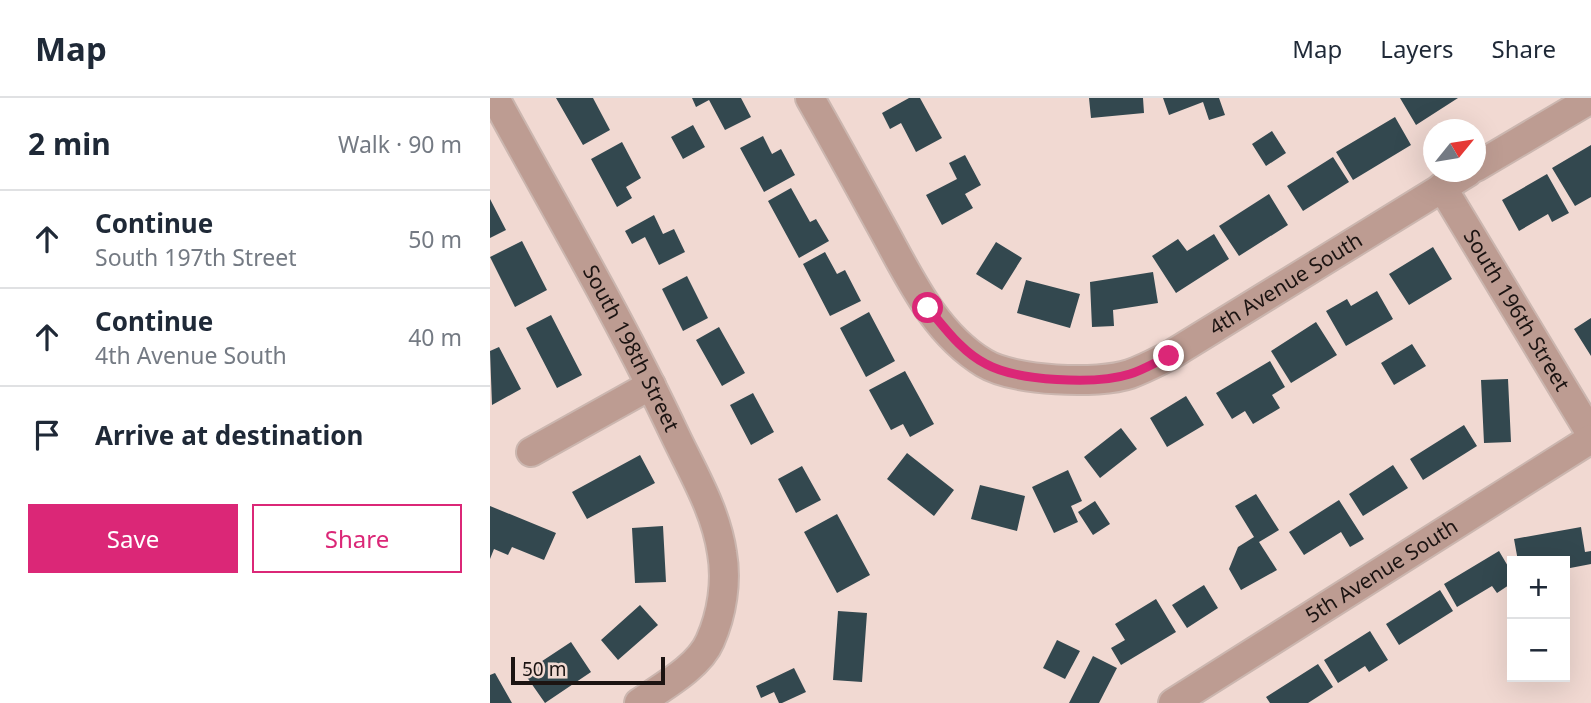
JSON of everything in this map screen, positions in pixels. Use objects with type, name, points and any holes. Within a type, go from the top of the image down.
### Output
[{"type":"street","name":"South 198th Street","points":[[495,98],[652,385],[713,516],[722,553],[723,584],[719,613],[709,644],[684,672],[639,703]]},
{"type":"street","name":"4th Avenue South","points":[[810,98],[928,308],[955,340],[985,364],[1009,373],[1053,379],[1082,380],[1128,374],[1169,356],[1451,182]]},
{"type":"street","points":[[1486,161],[1591,99]]},
{"type":"street","name":"South 196th Street","points":[[1443,187],[1591,436]]},
{"type":"street","points":[[531,452],[652,385]]},
{"type":"street","name":"5th Avenue South","points":[[1173,703],[1591,436]]},
{"type":"building","points":[[556,98],[593,98],[610,130],[583,145]]},
{"type":"building","points":[[692,98],[741,98],[751,117],[725,130],[709,100],[696,107]]},
{"type":"building","points":[[909,98],[920,98],[942,138],[916,152],[901,123],[890,129],[882,113]]},
{"type":"building","points":[[1089,98],[1143,98],[1144,113],[1091,118]]},
{"type":"building","points":[[1163,98],[1219,98],[1225,115],[1209,120],[1203,102],[1169,115]]},
{"type":"building","points":[[1400,98],[1458,98],[1423,119],[1416,125]]},
{"type":"building","points":[[1395,117],[1411,145],[1353,180],[1336,152]]},
{"type":"building","points":[[693,125],[705,147],[683,159],[671,137]]},
{"type":"building","points":[[1272,131],[1286,153],[1266,166],[1252,144]]},
{"type":"building","points":[[763,136],[772,154],[781,149],[795,175],[764,192],[740,148]]},
{"type":"building","points":[[622,142],[641,178],[626,187],[632,198],[617,207],[591,159]]},
{"type":"building","points":[[1591,145],[1591,197],[1575,206],[1552,168]]},
{"type":"building","points":[[965,155],[981,185],[965,194],[973,208],[942,225],[926,195],[957,179],[949,163]]},
{"type":"building","points":[[1333,157],[1349,182],[1303,211],[1287,186]]},
{"type":"building","points":[[1547,174],[1569,213],[1552,222],[1548,214],[1519,231],[1502,200]]},
{"type":"building","points":[[791,188],[810,222],[816,219],[829,241],[799,258],[768,201]]},
{"type":"building","points":[[1269,194],[1288,225],[1239,256],[1219,226]]},
{"type":"building","points":[[490,199],[506,230],[490,238]]},
{"type":"building","points":[[654,215],[663,234],[674,229],[685,252],[659,265],[645,237],[632,244],[625,231]]},
{"type":"building","points":[[1214,234],[1229,259],[1176,293],[1152,256],[1178,239],[1187,251]]},
{"type":"building","points":[[522,241],[547,290],[515,307],[490,257]]},
{"type":"building","points":[[996,242],[1022,258],[1002,290],[976,274]]},
{"type":"building","points":[[1433,247],[1452,279],[1409,305],[1389,274]]},
{"type":"building","points":[[825,252],[837,274],[845,270],[861,301],[830,316],[803,264]]},
{"type":"building","points":[[1153,272],[1158,303],[1113,310],[1114,326],[1092,327],[1090,282]]},
{"type":"building","points":[[687,276],[708,318],[683,331],[662,289]]},
{"type":"building","points":[[1026,280],[1080,294],[1070,328],[1017,313]]},
{"type":"building","points":[[1377,291],[1393,319],[1346,346],[1326,311],[1347,299],[1351,306]]},
{"type":"building","points":[[869,312],[895,361],[866,377],[840,328]]},
{"type":"building","points":[[551,315],[582,375],[557,388],[526,328]]},
{"type":"building","points":[[1591,318],[1591,356],[1574,329]]},
{"type":"building","points":[[1316,322],[1337,355],[1291,383],[1271,351]]},
{"type":"building","points":[[719,327],[745,373],[722,386],[696,340]]},
{"type":"building","points":[[1412,344],[1426,366],[1394,385],[1381,363]]},
{"type":"building","points":[[499,347],[521,389],[492,405],[490,351]]},
{"type":"building","points":[[1270,361],[1285,387],[1272,395],[1280,408],[1253,424],[1245,411],[1232,419],[1216,393]]},
{"type":"building","points":[[905,371],[934,424],[910,437],[903,424],[891,430],[869,390]]},
{"type":"building","points":[[1508,379],[1511,442],[1484,443],[1481,380]]},
{"type":"building","points":[[753,393],[774,432],[751,445],[730,405]]},
{"type":"building","points":[[1186,396],[1204,425],[1167,447],[1150,418]]},
{"type":"building","points":[[1464,425],[1477,446],[1423,480],[1410,459]]},
{"type":"building","points":[[1121,428],[1137,449],[1100,478],[1084,457]]},
{"type":"building","points":[[907,453],[954,490],[934,516],[887,479]]},
{"type":"building","points":[[640,455],[655,483],[587,519],[572,492]]},
{"type":"building","points":[[1393,465],[1408,488],[1363,516],[1349,494]]},
{"type":"building","points":[[802,466],[821,500],[796,513],[778,479]]},
{"type":"building","points":[[1068,470],[1082,501],[1071,506],[1078,522],[1054,533],[1032,487]]},
{"type":"building","points":[[980,485],[1025,496],[1017,531],[971,519]]},
{"type":"building","points":[[1256,494],[1279,530],[1259,542],[1277,570],[1241,590],[1229,569],[1238,547],[1254,537],[1235,506]]},
{"type":"building","points":[[1339,500],[1364,539],[1350,547],[1341,532],[1304,555],[1289,532]]},
{"type":"building","points":[[1095,501],[1110,524],[1093,535],[1078,512]]},
{"type":"building","points":[[490,506],[556,533],[544,560],[512,547],[508,555],[494,549],[490,559]]},
{"type":"building","points":[[837,514],[870,575],[837,593],[804,532]]},
{"type":"building","points":[[663,526],[666,582],[635,583],[632,528]]},
{"type":"building","points":[[1581,527],[1585,552],[1591,551],[1591,564],[1570,568],[1570,556],[1517,556],[1514,539]]},
{"type":"building","points":[[1499,551],[1507,565],[1507,586],[1497,593],[1492,586],[1457,607],[1444,584]]},
{"type":"building","points":[[1204,585],[1218,608],[1187,628],[1172,605]]},
{"type":"building","points":[[1440,590],[1453,611],[1399,645],[1386,624]]},
{"type":"building","points":[[1156,599],[1176,632],[1121,665],[1111,648],[1125,640],[1115,624]]},
{"type":"building","points":[[640,605],[658,625],[618,660],[601,640]]},
{"type":"building","points":[[838,611],[867,613],[862,682],[833,680]]},
{"type":"building","points":[[1370,631],[1388,660],[1369,672],[1365,666],[1338,683],[1324,660]]},
{"type":"building","points":[[1057,640],[1080,651],[1065,679],[1043,668]]},
{"type":"building","points":[[571,642],[591,672],[545,703],[524,673]]},
{"type":"building","points":[[1093,656],[1117,668],[1099,703],[1069,703]]},
{"type":"building","points":[[1318,664],[1333,687],[1308,703],[1270,703],[1266,697]]},
{"type":"building","points":[[794,668],[806,692],[782,703],[779,703],[774,692],[761,698],[756,686]]},
{"type":"building","points":[[495,673],[512,703],[490,703],[490,675]]},
{"type":"route","points":[[928,308],[955,340],[985,364],[1009,373],[1036,378],[1082,380],[1128,374],[1169,356]]}]
